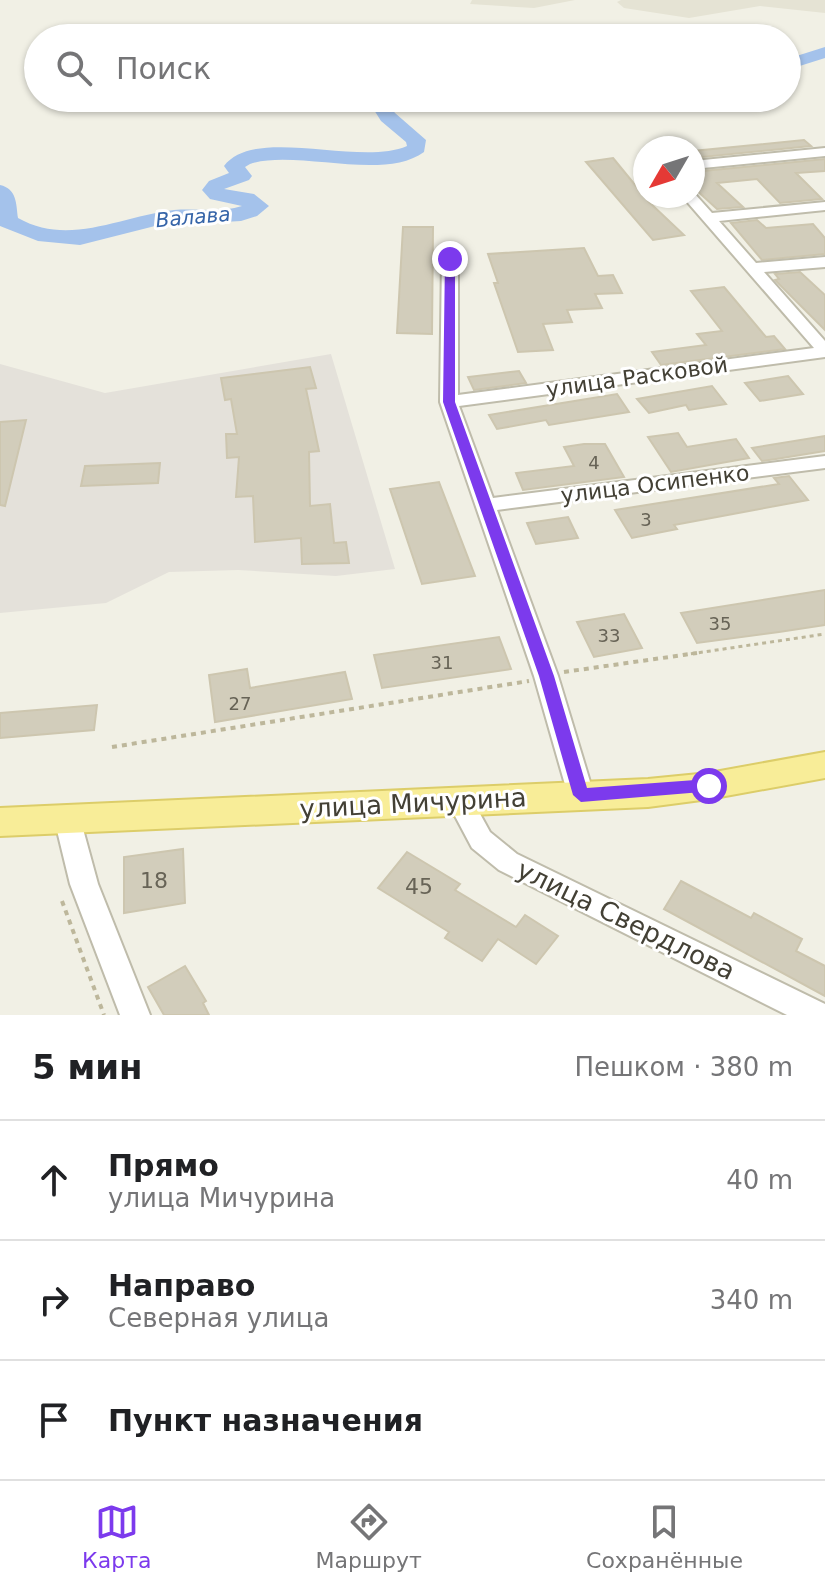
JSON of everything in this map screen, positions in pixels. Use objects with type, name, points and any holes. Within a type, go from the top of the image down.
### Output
[{"type":"main road","name":"улица Мичурина","points":[[0,822],[581,795],[709,786],[825,765]]},
{"type":"street","points":[[705,164],[825,152]]},
{"type":"street","points":[[708,218],[825,206]]},
{"type":"street","points":[[699,208],[825,351]]},
{"type":"street","points":[[450,259],[449,402],[546,676],[581,795]]},
{"type":"street","points":[[752,268],[825,262]]},
{"type":"street","name":"улица Расковой","points":[[449,402],[825,351]]},
{"type":"street","name":"улица Осипенко","points":[[485,505],[825,462]]},
{"type":"street","name":"улица Свердлова","points":[[459,799],[481,840],[508,862],[817,1015]]},
{"type":"street","points":[[67,818],[84,884],[135,1015]]},
{"type":"path","points":[[112,747],[825,634]]},
{"type":"path","points":[[62,901],[104,1015]]},
{"type":"shaded area","points":[[472,0],[575,0],[534,8],[470,4]]},
{"type":"shaded area","points":[[825,0],[825,13],[760,6],[689,18],[624,8],[617,2]]},
{"type":"shaded area","points":[[331,354],[395,569],[336,576],[238,570],[169,572],[106,603],[0,613],[0,364],[105,393]]},
{"type":"building","points":[[804,140],[811,146],[705,157],[705,150]]},
{"type":"building","points":[[613,158],[633,182],[633,208],[655,208],[684,235],[653,240],[586,162]]},
{"type":"building","points":[[825,159],[825,171],[796,173],[822,199],[780,203],[757,179],[717,183],[743,207],[717,209],[705,198],[705,171]]},
{"type":"building","points":[[757,220],[766,228],[813,224],[825,238],[825,254],[762,260],[731,223]]},
{"type":"building","points":[[403,227],[433,227],[432,334],[397,333]]},
{"type":"building","points":[[584,248],[598,276],[613,275],[622,293],[595,294],[602,308],[567,310],[572,322],[543,324],[553,350],[518,352],[494,283],[498,283],[488,254]]},
{"type":"building","points":[[800,272],[825,295],[825,330],[775,280],[779,279],[775,274]]},
{"type":"building","points":[[724,287],[766,337],[774,336],[785,349],[661,365],[652,352],[706,345],[697,334],[722,331],[691,291]]},
{"type":"building","points":[[310,367],[316,388],[306,389],[319,451],[309,452],[310,506],[330,504],[334,543],[346,542],[349,563],[302,564],[301,538],[255,542],[253,496],[236,497],[239,457],[227,458],[226,434],[237,434],[231,399],[225,400],[221,378]]},
{"type":"building","points":[[519,371],[526,383],[474,390],[468,377]]},
{"type":"building","points":[[788,376],[803,394],[760,401],[745,383]]},
{"type":"building","points":[[712,386],[726,404],[689,410],[686,405],[649,413],[637,399]]},
{"type":"building","points":[[617,394],[629,412],[549,425],[546,420],[497,429],[489,415]]},
{"type":"building","points":[[26,420],[5,506],[0,505],[0,422]]},
{"type":"building","points":[[678,433],[687,447],[736,439],[749,458],[671,472],[648,437]]},
{"type":"building","points":[[825,436],[825,451],[762,461],[752,448]]},
{"type":"building","points":[[605,444],[624,477],[523,490],[516,473],[574,466],[564,447]]},
{"type":"building","points":[[160,463],[158,483],[81,486],[85,466]]},
{"type":"building","points":[[789,476],[808,500],[674,525],[677,529],[632,538],[615,510],[779,484],[774,478]]},
{"type":"building","points":[[439,482],[475,576],[422,584],[390,489]]},
{"type":"building","points":[[568,517],[578,538],[536,544],[527,523]]},
{"type":"building","points":[[825,590],[825,625],[697,643],[681,613]]},
{"type":"building","points":[[624,614],[642,648],[594,657],[577,622]]},
{"type":"building","points":[[499,637],[511,669],[382,688],[374,655]]},
{"type":"building","points":[[247,669],[250,688],[345,672],[352,699],[215,722],[209,675]]},
{"type":"building","points":[[97,705],[94,730],[0,738],[0,713]]},
{"type":"building","points":[[183,849],[185,903],[124,913],[124,857]]},
{"type":"building","points":[[407,852],[460,884],[455,890],[516,927],[525,915],[558,936],[536,964],[498,939],[482,961],[445,938],[449,932],[378,888]]},
{"type":"building","points":[[681,881],[751,918],[754,913],[802,939],[796,951],[825,966],[825,996],[664,909]]},
{"type":"building","points":[[185,966],[206,1001],[203,1003],[209,1015],[164,1015],[148,987]]},
{"type":"waterway","name":"Валава","points":[[801,60],[825,52]]},
{"type":"waterway","name":"Валава","points":[[0,191],[4,195],[7,221],[30,232],[54,237],[88,237],[149,220],[241,214],[258,206],[253,201],[223,196],[212,190],[216,185],[242,176],[234,166],[242,160],[269,154],[367,158],[410,153],[417,148],[416,140],[385,112]]},
{"type":"route","points":[[450,259],[449,402],[546,676],[581,795],[648,793],[709,786]]}]
